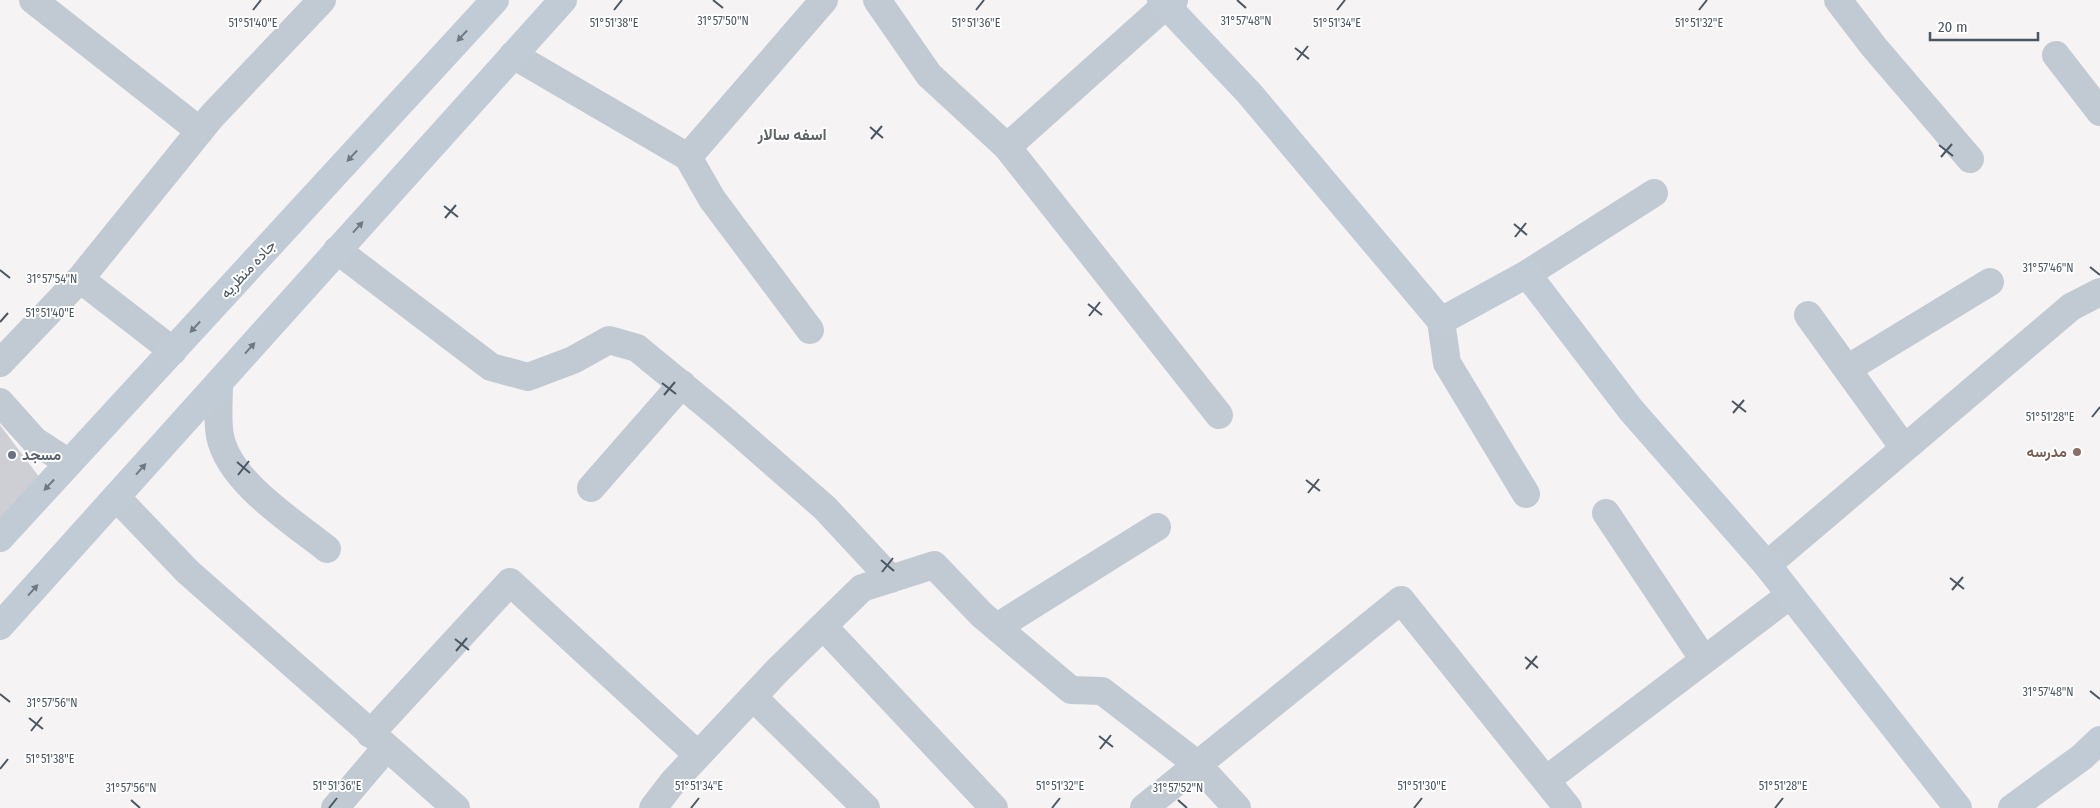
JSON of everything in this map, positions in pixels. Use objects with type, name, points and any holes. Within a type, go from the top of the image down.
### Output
[{"type":"main road","name":"جاده منظریه","points":[[0,538],[495,0]]},
{"type":"main road","points":[[0,626],[563,0]]},
{"type":"main road","points":[[1167,1],[1249,93],[1441,321],[1527,274],[1631,410],[1767,565],[1958,808]]},
{"type":"main road","points":[[2012,808],[2082,757],[2100,740]]},
{"type":"street","points":[[33,0],[200,131]]},
{"type":"street","points":[[0,363],[80,278],[200,131],[322,0]]},
{"type":"street","points":[[688,157],[824,0]]},
{"type":"street","points":[[877,0],[929,75],[1007,147],[1219,414]]},
{"type":"street","points":[[1838,0],[1874,47],[1970,159]]},
{"type":"street","points":[[1007,147],[1167,1]]},
{"type":"street","points":[[513,55],[688,157],[712,199],[810,330]]},
{"type":"street","points":[[2056,55],[2100,112]]},
{"type":"street","points":[[1527,274],[1654,193]]},
{"type":"street","points":[[337,250],[491,367],[528,377],[573,360],[609,340],[637,348],[682,384],[825,508],[891,579]]},
{"type":"street","points":[[80,278],[173,351]]},
{"type":"street","points":[[1847,368],[1990,282]]},
{"type":"street","points":[[1767,565],[2071,307],[2100,292]]},
{"type":"street","points":[[1808,315],[1904,448]]},
{"type":"street","points":[[1441,321],[1447,363],[1526,494]]},
{"type":"street","points":[[219,383],[220,437],[231,464],[260,494],[327,549]]},
{"type":"street","points":[[591,488],[682,384]]},
{"type":"street","points":[[0,402],[35,442],[69,463]]},
{"type":"street","points":[[116,497],[188,572],[456,808]]},
{"type":"street","points":[[1606,513],[1704,660]]},
{"type":"street","points":[[997,627],[1157,527]]},
{"type":"street","points":[[653,808],[698,755],[753,697],[862,588],[934,566],[997,627],[1071,690],[1102,691],[1197,764],[1237,808]]},
{"type":"street","points":[[335,808],[378,741],[510,582],[698,755]]},
{"type":"street","points":[[1546,780],[1790,595]]},
{"type":"street","points":[[1144,808],[1401,600],[1568,808]]},
{"type":"street","points":[[823,626],[994,808]]},
{"type":"street","points":[[753,697],[866,808]]},
{"type":"building","name":"مسجد","points":[[0,425],[46,486],[0,525]]},
{"type":"place","name":"مدرسه","points":[[2077,452]]},
{"type":"place","name":"مسجد","points":[[12,455]]},
{"type":"district","name":"اسفه سالار","points":[[792,134]]}]
